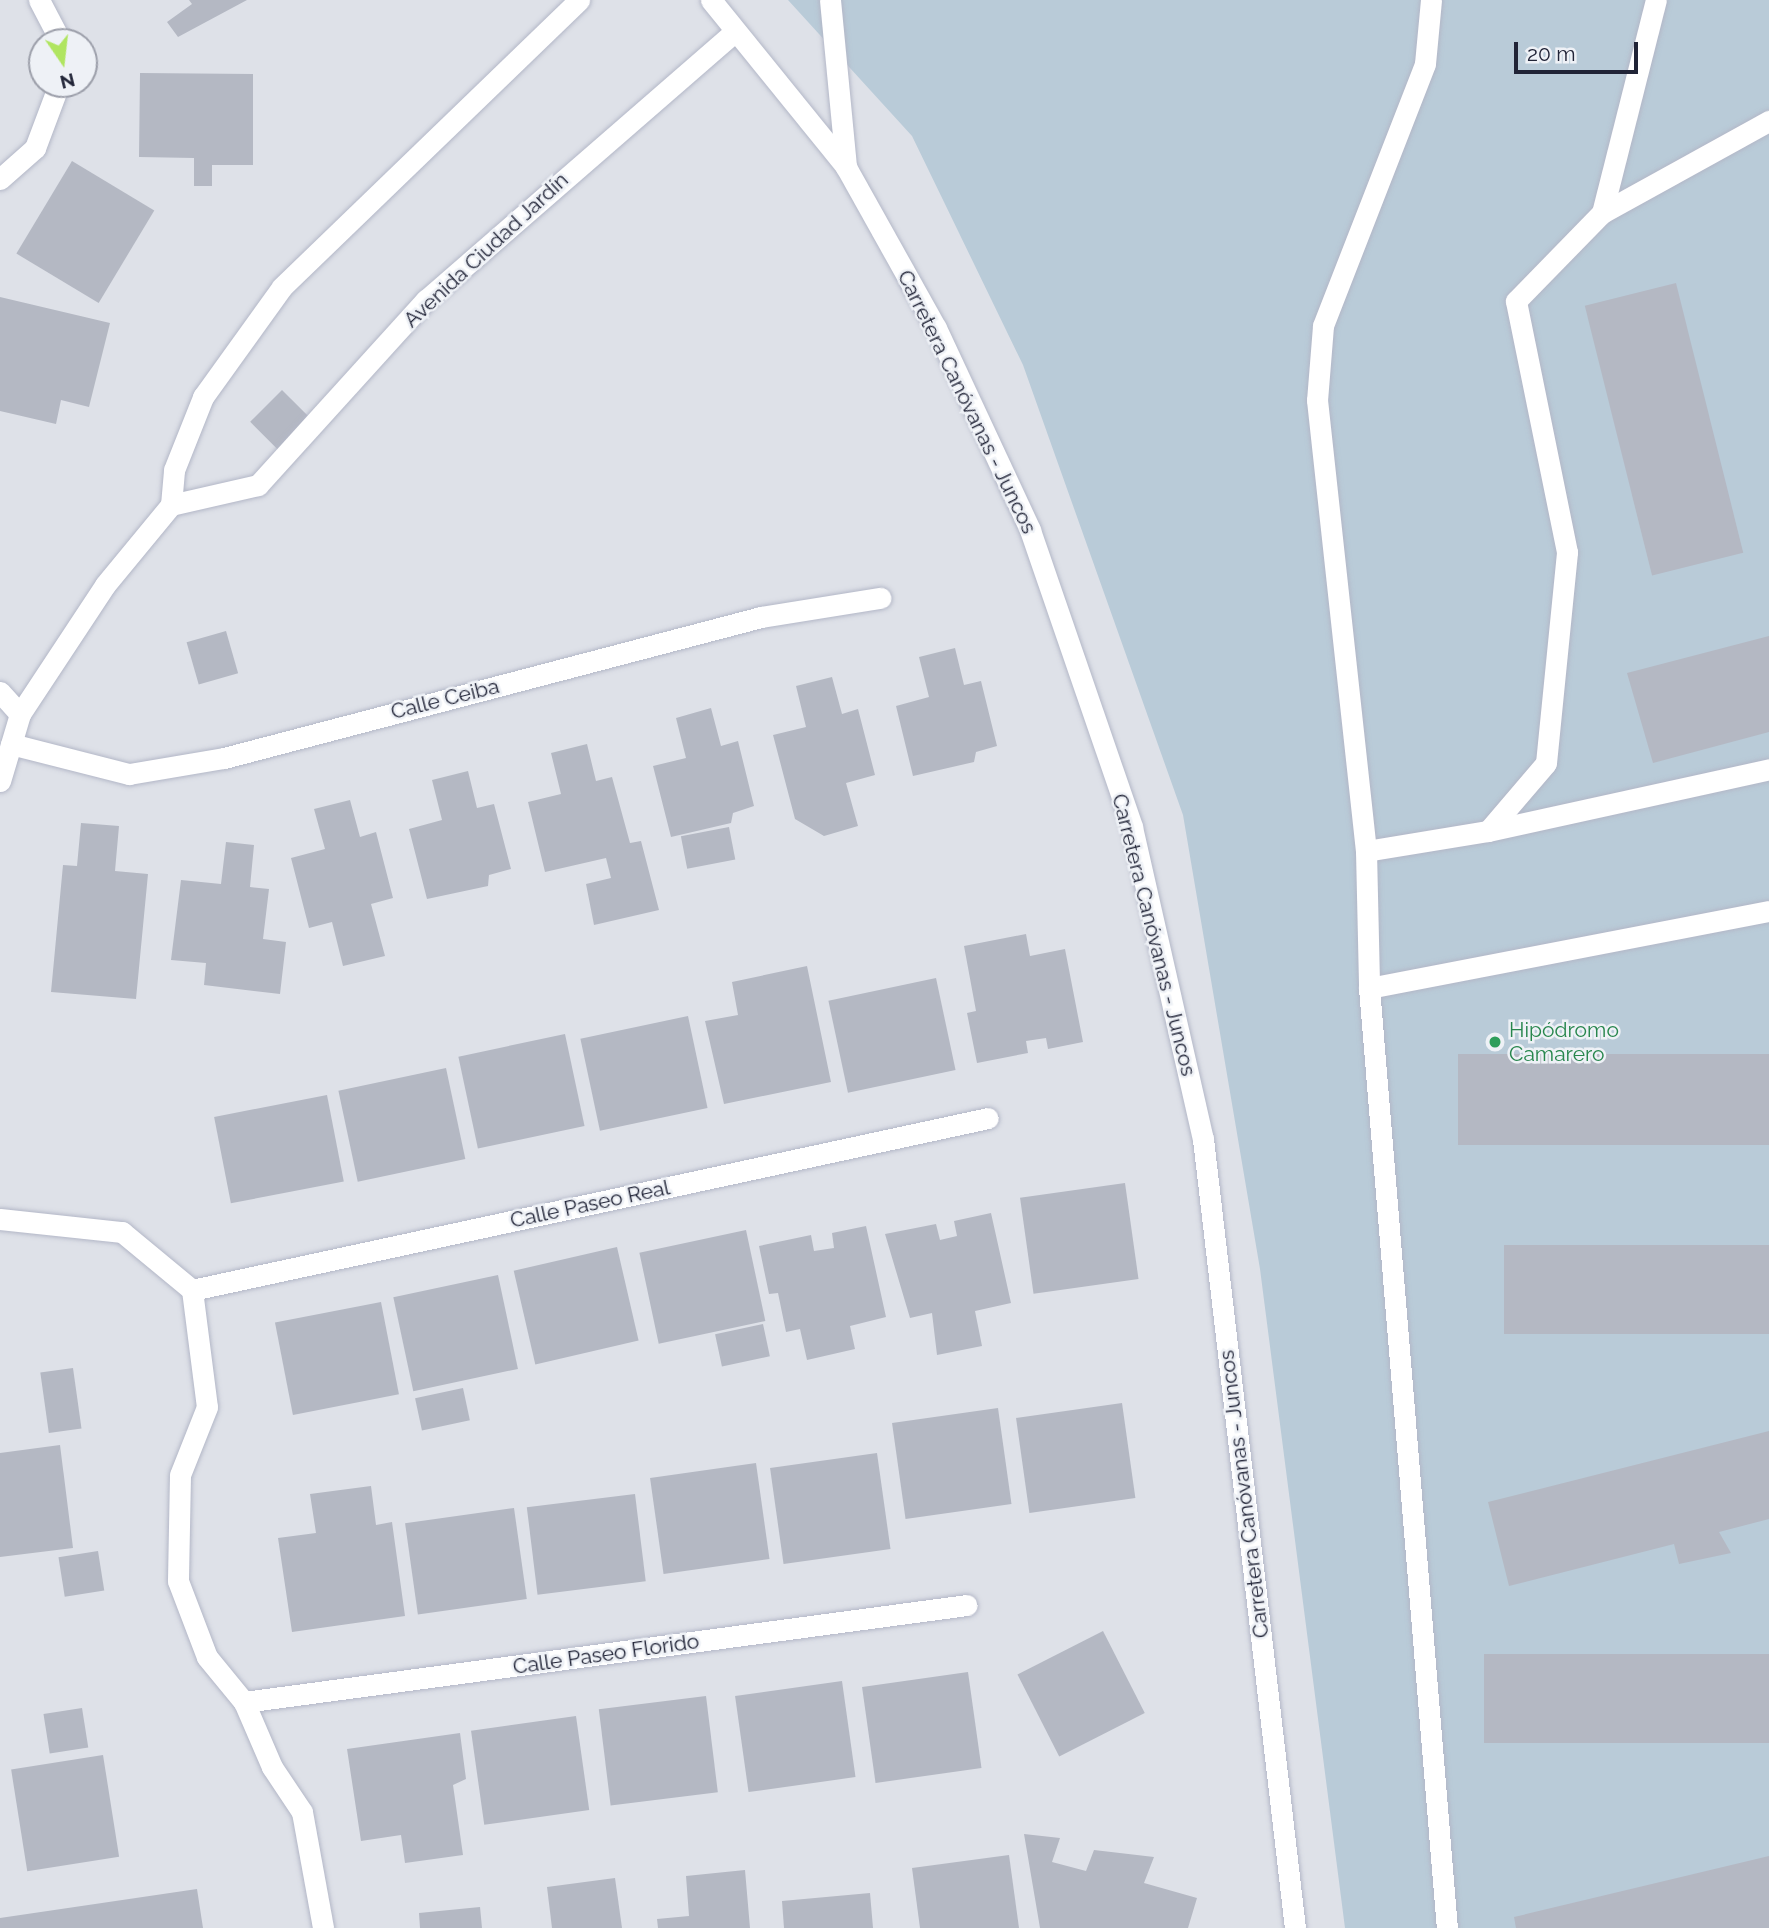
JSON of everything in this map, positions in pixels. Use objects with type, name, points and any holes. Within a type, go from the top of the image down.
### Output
[{"type":"street","points":[[39,0],[54,28]]},
{"type":"street","points":[[0,781],[20,714],[104,585],[171,505],[174,470],[203,397],[282,287],[579,0]]},
{"type":"street","name":"Carretera Canóvanas - Juncos","points":[[711,0],[846,167],[936,328],[1031,530],[1132,827],[1203,1139],[1294,1928]]},
{"type":"street","points":[[830,0],[846,167]]},
{"type":"street","points":[[1431,0],[1425,64],[1323,326],[1318,388],[1366,851],[1369,988],[1447,1928]]},
{"type":"street","points":[[1602,213],[1656,0]]},
{"type":"street","name":"Avenida Ciudad Jardín","points":[[171,505],[258,485],[426,300],[736,31]]},
{"type":"street","points":[[0,179],[35,148],[54,98]]},
{"type":"street","points":[[1488,831],[1546,763],[1567,552],[1516,301],[1602,213],[1769,121]]},
{"type":"street","name":"Calle Ceiba","points":[[11,744],[129,774],[224,758],[761,617],[880,598]]},
{"type":"street","points":[[0,692],[20,714]]},
{"type":"street","points":[[1366,851],[1488,831],[1769,769]]},
{"type":"street","points":[[1369,988],[1769,911]]},
{"type":"street","name":"Calle Paseo Real","points":[[192,1290],[988,1118]]},
{"type":"street","points":[[0,1219],[122,1232],[192,1290],[207,1407],[180,1475],[178,1581],[207,1657],[244,1702],[272,1767],[302,1812],[323,1928]]},
{"type":"street","name":"Calle Paseo Florido","points":[[244,1702],[967,1605]]},
{"type":"shaded area","name":"Hipódromo Camarero","points":[[788,0],[1769,0],[1769,1928],[1345,1928],[1260,1269],[1183,815],[1023,365],[912,136]]},
{"type":"building","points":[[189,0],[247,0],[178,37],[167,22],[192,4]]},
{"type":"building","points":[[140,73],[253,74],[253,165],[212,165],[212,186],[194,186],[194,158],[139,157]]},
{"type":"building","points":[[72,161],[154,210],[99,303],[16,254]]},
{"type":"building","points":[[1676,283],[1743,553],[1652,575],[1585,306]]},
{"type":"building","points":[[0,297],[110,323],[89,407],[61,400],[56,424],[0,411]]},
{"type":"building","points":[[282,390],[313,421],[281,453],[250,422]]},
{"type":"building","points":[[226,631],[238,673],[199,685],[187,642]]},
{"type":"building","points":[[1769,636],[1769,732],[1653,763],[1627,673]]},
{"type":"building","points":[[955,648],[964,685],[981,681],[997,746],[976,752],[974,762],[913,776],[896,706],[929,697],[919,657]]},
{"type":"building","points":[[832,677],[842,714],[858,709],[875,775],[846,783],[858,826],[824,836],[795,819],[773,735],[806,727],[796,686]]},
{"type":"building","points":[[711,708],[721,746],[738,741],[754,806],[733,813],[731,823],[671,837],[653,766],[686,758],[676,718]]},
{"type":"building","points":[[587,744],[596,781],[612,777],[630,843],[641,841],[659,910],[594,925],[586,884],[611,878],[606,858],[545,872],[528,802],[561,794],[551,753]]},
{"type":"building","points":[[468,771],[477,808],[494,804],[511,869],[489,875],[488,886],[427,899],[409,829],[442,820],[432,780]]},
{"type":"building","points":[[350,800],[360,837],[376,832],[393,898],[371,904],[385,956],[343,966],[332,922],[309,928],[291,858],[325,849],[314,809]]},
{"type":"building","points":[[81,823],[119,826],[115,871],[148,874],[136,999],[51,992],[63,865],[77,866]]},
{"type":"building","points":[[729,827],[735,859],[687,869],[681,836]]},
{"type":"building","points":[[226,842],[254,845],[250,887],[269,889],[263,939],[286,942],[280,994],[204,985],[206,963],[171,960],[181,880],[221,884]]},
{"type":"building","points":[[1026,934],[1030,956],[1065,949],[1083,1042],[1048,1049],[1046,1038],[1026,1041],[1028,1053],[977,1063],[967,1013],[976,1011],[964,946]]},
{"type":"building","points":[[807,966],[831,1082],[724,1104],[705,1021],[738,1015],[732,982]]},
{"type":"building","points":[[936,978],[956,1070],[848,1093],[828,1001]]},
{"type":"building","points":[[688,1016],[708,1108],[600,1131],[580,1039]]},
{"type":"building","points":[[565,1034],[585,1126],[478,1149],[458,1057]]},
{"type":"building","points":[[1458,1054],[1769,1054],[1769,1145],[1458,1145]]},
{"type":"building","points":[[446,1068],[465,1159],[358,1182],[338,1091]]},
{"type":"building","points":[[327,1095],[344,1181],[231,1203],[214,1117]]},
{"type":"building","points":[[1125,1183],[1138,1279],[1034,1294],[1020,1198]]},
{"type":"building","points":[[991,1213],[1011,1303],[975,1311],[982,1346],[937,1355],[932,1313],[910,1318],[885,1234],[936,1224],[940,1240],[957,1236],[954,1221]]},
{"type":"building","points":[[866,1226],[886,1317],[850,1326],[855,1349],[807,1360],[800,1329],[786,1332],[778,1293],[769,1294],[759,1246],[811,1235],[814,1251],[834,1248],[832,1233]]},
{"type":"building","points":[[746,1230],[765,1321],[659,1344],[639,1253]]},
{"type":"building","points":[[1504,1245],[1769,1245],[1769,1334],[1504,1334]]},
{"type":"building","points":[[617,1247],[639,1341],[535,1364],[514,1271]]},
{"type":"building","points":[[498,1275],[518,1369],[413,1391],[393,1297]]},
{"type":"building","points":[[381,1302],[399,1394],[293,1415],[275,1323]]},
{"type":"building","points":[[763,1324],[770,1356],[722,1366],[715,1334]]},
{"type":"building","points":[[73,1368],[81,1428],[49,1433],[40,1373]]},
{"type":"building","points":[[463,1388],[470,1420],[422,1430],[415,1398]]},
{"type":"building","points":[[1122,1403],[1135,1498],[1029,1513],[1016,1418]]},
{"type":"building","points":[[998,1408],[1011,1504],[906,1519],[892,1423]]},
{"type":"building","points":[[1769,1431],[1769,1519],[1719,1532],[1731,1553],[1679,1564],[1674,1544],[1509,1586],[1488,1502]]},
{"type":"building","points":[[60,1445],[73,1548],[0,1557],[0,1453]]},
{"type":"building","points":[[877,1453],[890,1549],[784,1564],[770,1468]]},
{"type":"building","points":[[756,1463],[769,1559],[664,1574],[650,1478]]},
{"type":"building","points":[[371,1486],[376,1525],[392,1522],[405,1616],[292,1632],[278,1538],[316,1533],[310,1494]]},
{"type":"building","points":[[635,1494],[646,1581],[538,1595],[527,1507]]},
{"type":"building","points":[[514,1508],[527,1599],[418,1614],[405,1523]]},
{"type":"building","points":[[98,1551],[104,1591],[65,1597],[58,1557]]},
{"type":"building","points":[[1103,1631],[1145,1713],[1059,1757],[1017,1675]]},
{"type":"building","points":[[1484,1654],[1769,1654],[1769,1743],[1484,1743]]},
{"type":"building","points":[[968,1672],[981,1768],[876,1783],[862,1687]]},
{"type":"building","points":[[842,1681],[855,1777],[749,1792],[735,1696]]},
{"type":"building","points":[[706,1696],[718,1792],[611,1805],[599,1709]]},
{"type":"building","points":[[82,1708],[88,1748],[50,1754],[43,1714]]},
{"type":"building","points":[[576,1716],[589,1810],[484,1825],[471,1731]]},
{"type":"building","points":[[460,1733],[466,1779],[453,1785],[463,1855],[405,1863],[401,1835],[361,1841],[347,1749]]},
{"type":"building","points":[[103,1755],[119,1857],[27,1871],[11,1770]]},
{"type":"building","points":[[1024,1834],[1060,1838],[1052,1862],[1086,1871],[1094,1850],[1154,1857],[1144,1883],[1197,1898],[1188,1928],[1040,1928]]},
{"type":"building","points":[[1009,1855],[1019,1928],[920,1928],[912,1868]]},
{"type":"building","points":[[1769,1856],[1769,1928],[1516,1928],[1514,1917]]},
{"type":"building","points":[[745,1870],[750,1928],[658,1928],[657,1919],[689,1916],[686,1876]]},
{"type":"building","points":[[615,1878],[622,1928],[552,1928],[547,1887]]},
{"type":"building","points":[[197,1889],[203,1928],[0,1928],[0,1918]]},
{"type":"building","points":[[870,1893],[873,1928],[784,1928],[782,1901]]},
{"type":"building","points":[[480,1907],[482,1928],[420,1928],[419,1913]]},
{"type":"place","name":"Hipódromo Camarero","points":[[1495,1042]]}]
